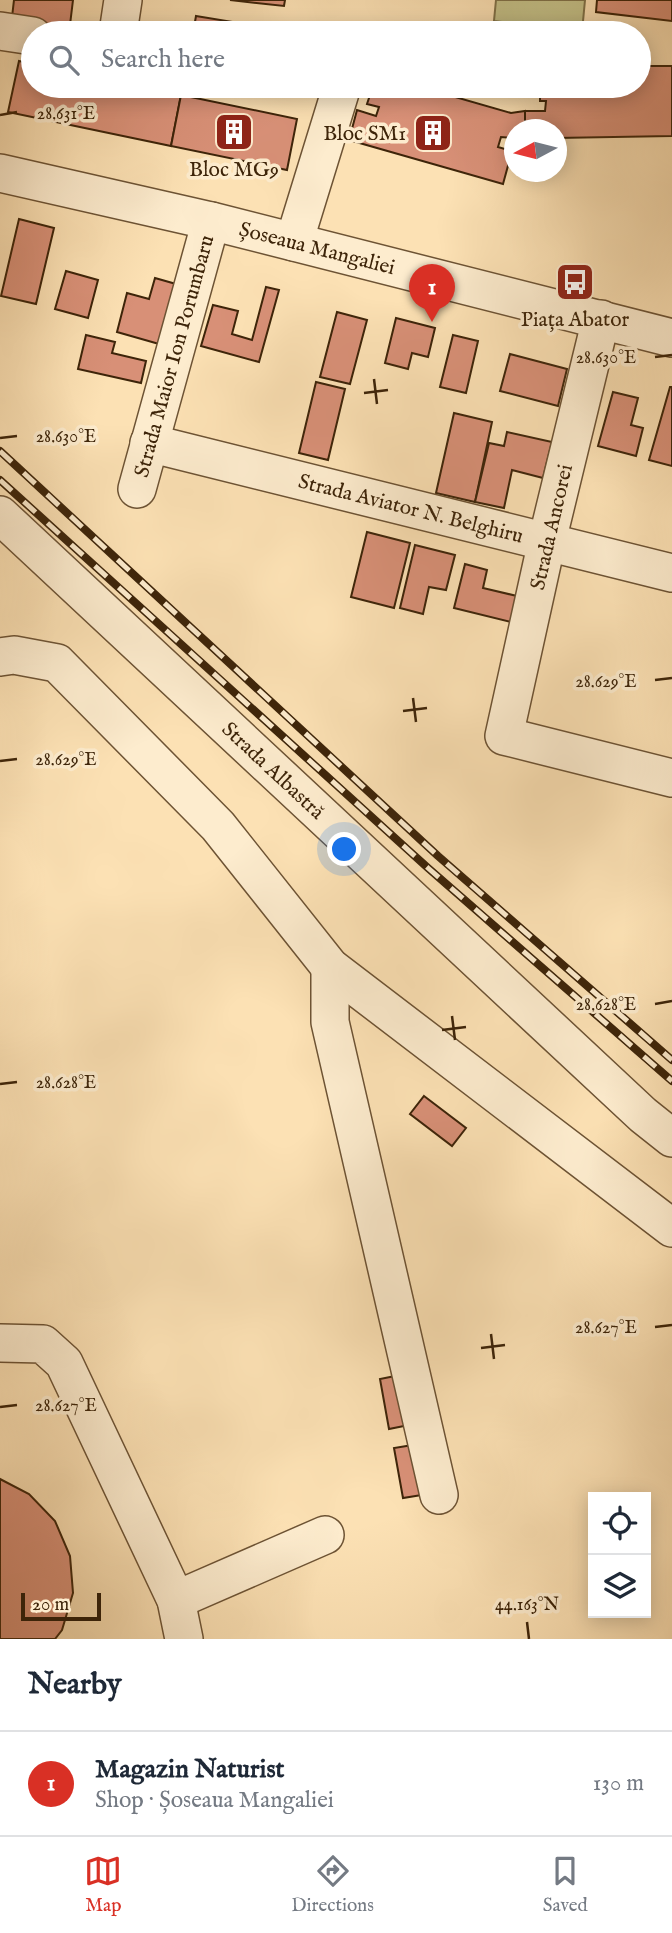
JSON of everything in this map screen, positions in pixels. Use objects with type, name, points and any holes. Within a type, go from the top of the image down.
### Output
[{"type":"street","points":[[120,21],[123,0]]},
{"type":"street","points":[[0,31],[21,34]]},
{"type":"street","points":[[294,242],[338,98]]},
{"type":"street","name":"Șoseaua Mangaliei","points":[[0,173],[211,221],[672,338]]},
{"type":"street","name":"Strada Maior Ion Porumbaru","points":[[137,489],[211,221]]},
{"type":"street","name":"Strada Ancorei","points":[[601,319],[547,541],[504,736],[672,778]]},
{"type":"street","name":"Strada Aviator N. Belghiru","points":[[149,443],[672,573]]},
{"type":"street","name":"Strada Albastră","points":[[0,515],[633,1106],[672,1138]]},
{"type":"street","points":[[0,657],[14,655],[57,663],[218,826],[330,967],[672,1228]]},
{"type":"street","points":[[330,967],[330,1022],[439,1495]]},
{"type":"street","points":[[0,1343],[43,1344],[64,1363],[176,1600],[184,1639]]},
{"type":"street","points":[[176,1600],[325,1535]]},
{"type":"shaded area","points":[[496,0],[585,0],[583,21],[494,21]]},
{"type":"building","points":[[14,0],[73,0],[70,21],[21,21],[21,27],[11,26]]},
{"type":"building","points":[[230,0],[285,0],[284,6]]},
{"type":"building","points":[[597,0],[672,0],[672,21],[596,12]]},
{"type":"building","points":[[196,16],[227,21],[195,21]]},
{"type":"building","points":[[19,61],[21,98],[180,98],[171,146],[8,112]]},
{"type":"building","points":[[651,66],[672,66],[672,136],[567,138],[567,119],[525,119],[525,111],[545,111],[546,101],[540,101],[540,98],[651,98]]},
{"type":"building","name":"Bloc MG9","points":[[180,98],[196,98],[297,119],[287,170],[171,146]]},
{"type":"building","name":"Bloc SM1","points":[[369,98],[459,98],[511,113],[525,111],[525,119],[504,119],[504,137],[501,137],[498,147],[504,149],[503,184],[349,140],[357,110],[376,116],[379,107],[367,104]]},
{"type":"building","points":[[19,219],[54,228],[36,304],[1,296]]},
{"type":"building","points":[[66,271],[98,280],[88,318],[55,309]]},
{"type":"building","points":[[155,278],[176,284],[159,344],[117,332],[127,293],[149,299]]},
{"type":"building","points":[[266,287],[279,290],[259,362],[201,346],[213,305],[238,311],[232,334],[252,340]]},
{"type":"building","points":[[337,312],[367,320],[350,384],[320,377]]},
{"type":"building","points":[[396,318],[435,328],[428,357],[412,353],[408,369],[385,363]]},
{"type":"building","points":[[86,335],[115,342],[112,353],[146,361],[141,383],[78,369]]},
{"type":"building","points":[[453,335],[478,341],[466,393],[440,387]]},
{"type":"building","points":[[510,354],[567,369],[558,406],[500,391]]},
{"type":"building","points":[[316,382],[345,389],[328,460],[299,453]]},
{"type":"building","points":[[672,387],[672,466],[649,460]]},
{"type":"building","points":[[613,392],[638,398],[631,425],[643,428],[636,456],[598,446]]},
{"type":"building","points":[[454,413],[492,422],[475,502],[436,493]]},
{"type":"building","points":[[507,432],[552,442],[543,478],[512,470],[504,508],[475,502],[489,443],[504,446]]},
{"type":"building","points":[[367,532],[410,543],[394,608],[351,597]]},
{"type":"building","points":[[415,545],[455,555],[446,590],[429,587],[423,614],[400,608]]},
{"type":"building","points":[[465,564],[487,570],[483,588],[517,596],[511,622],[454,608]]},
{"type":"building","points":[[424,1096],[466,1128],[452,1146],[410,1114]]},
{"type":"building","points":[[405,1374],[414,1424],[389,1429],[380,1379]]},
{"type":"building","points":[[419,1444],[428,1494],[403,1498],[394,1448]]},
{"type":"building","points":[[0,1479],[29,1494],[55,1521],[70,1556],[73,1593],[62,1630],[55,1639],[0,1639]]},
{"type":"railway","points":[[0,451],[438,856],[672,1060]]},
{"type":"railway","points":[[0,480],[428,868],[672,1081]]},
{"type":"place","name":"Bloc MG9","points":[[234,132]]},
{"type":"place","name":"Bloc SM1","points":[[433,133]]},
{"type":"place","name":"Piața Abator","points":[[575,282]]},
{"type":"place","name":"Magazin Naturist","points":[[432,322]]}]
